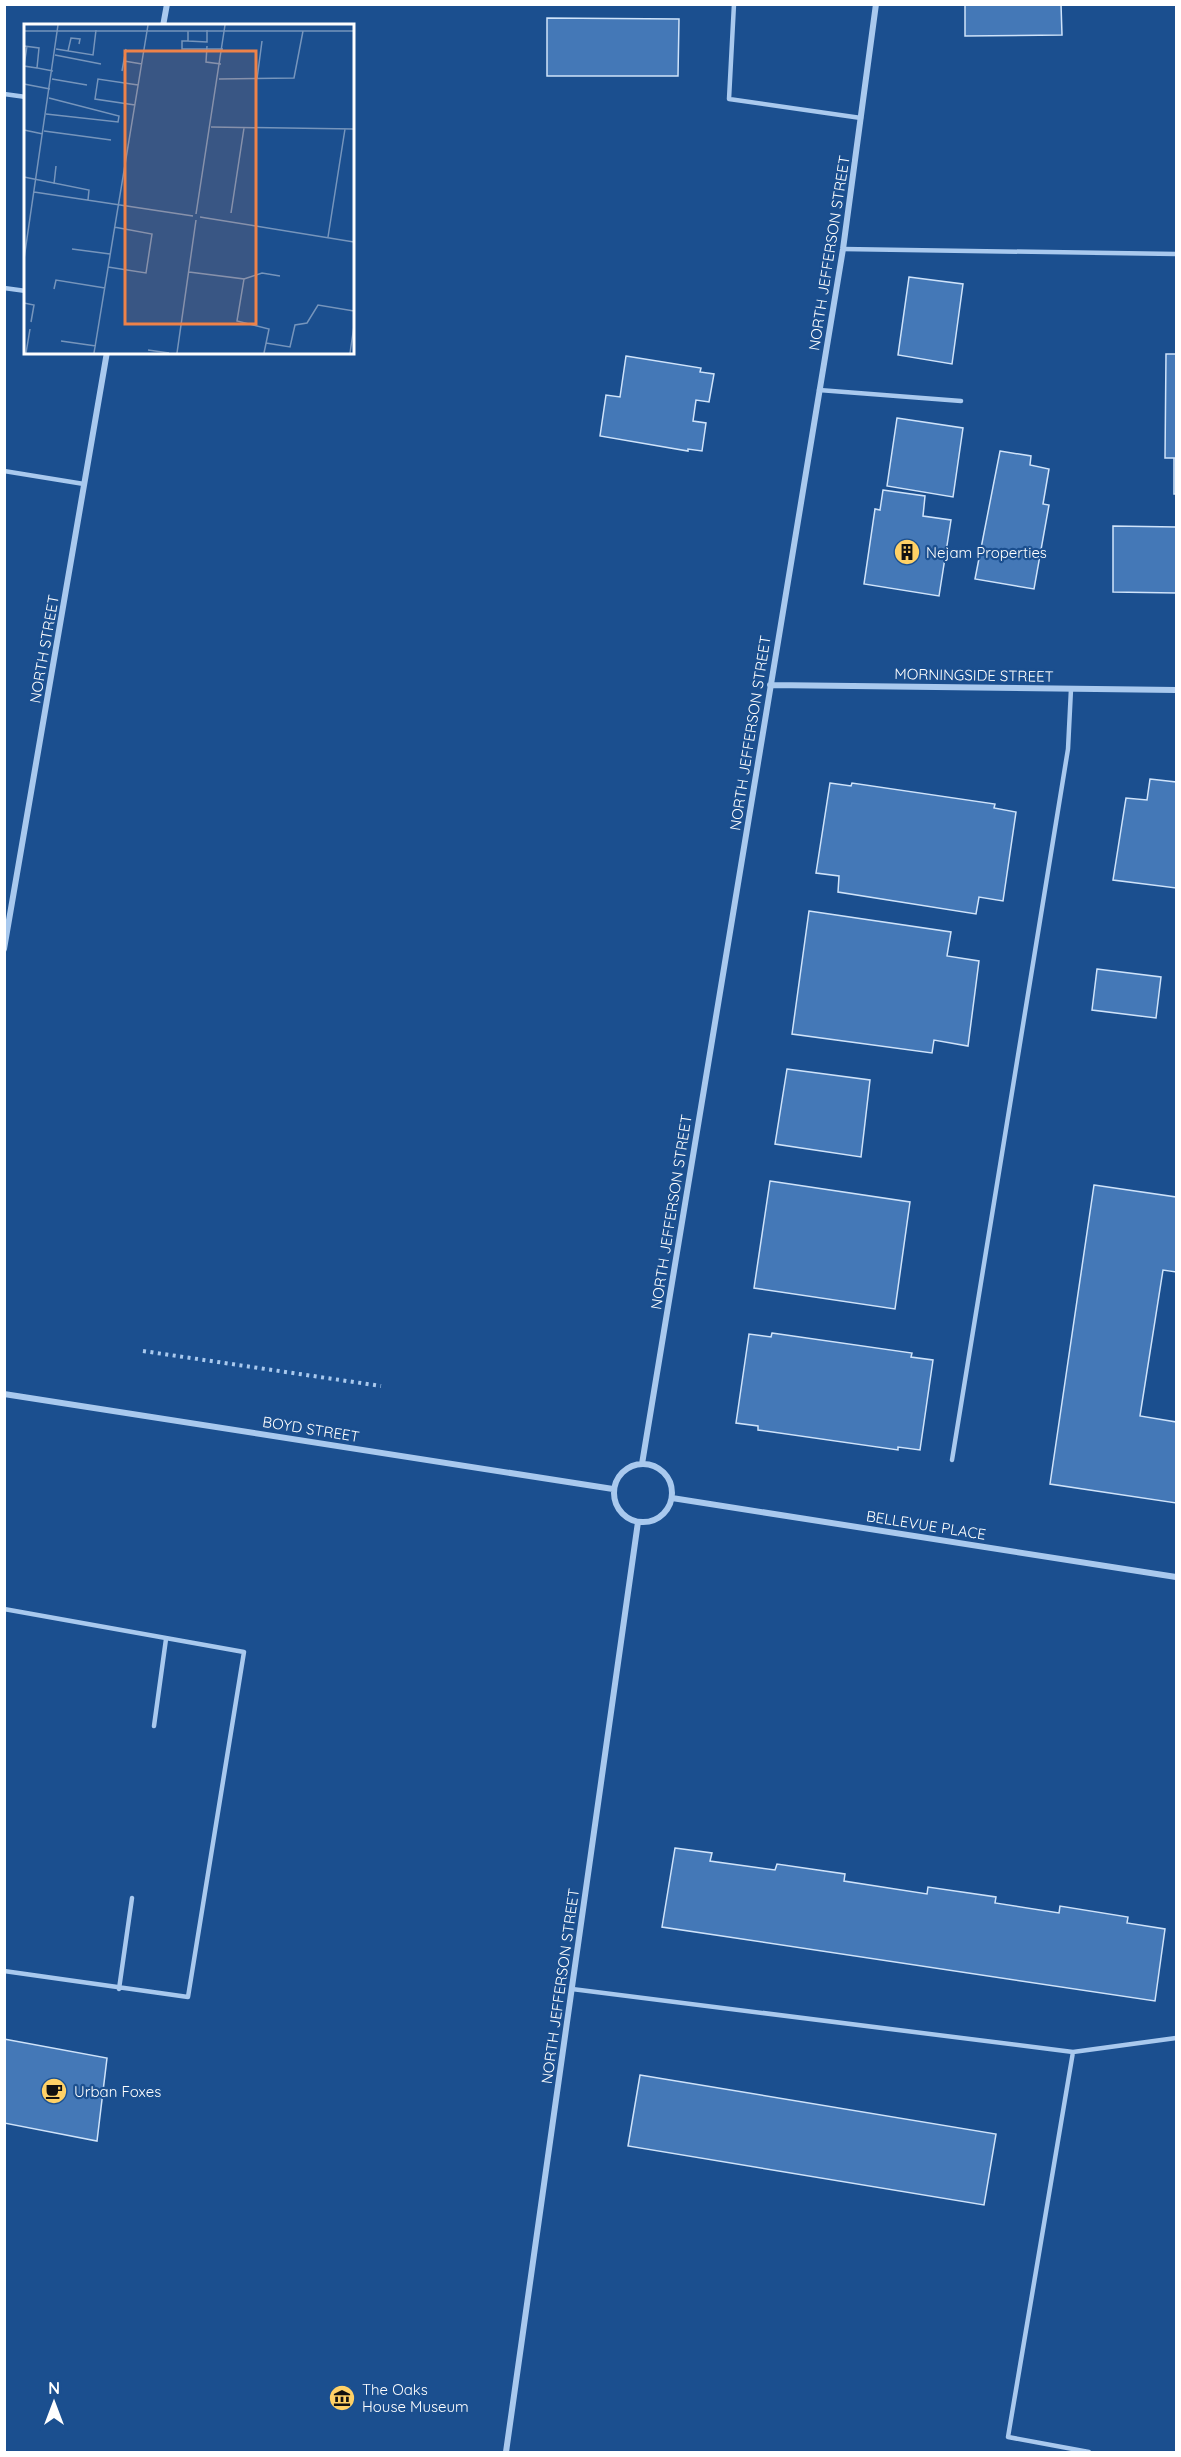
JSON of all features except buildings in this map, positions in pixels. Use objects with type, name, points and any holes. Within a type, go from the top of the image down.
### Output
[{"type":"street","points":[[163,24],[167,4]]},
{"type":"street","name":"NORTH JEFFERSON STREET","points":[[642,1464],[843,249],[876,4]]},
{"type":"street","name":"NORTH STREET","points":[[4,949],[107,354]]},
{"type":"street","name":"MORNINGSIDE STREET","points":[[770,685],[1176,690]]},
{"type":"street","name":"BOYD STREET","points":[[4,1394],[613,1489]]},
{"type":"street","points":[[642,1464],[661,1470],[672,1487],[672,1498],[664,1514],[648,1522],[638,1522],[622,1514],[613,1498],[613,1489],[623,1471],[642,1464]]},
{"type":"street","name":"BELLEVUE PLACE","points":[[672,1498],[1176,1577]]},
{"type":"street","name":"NORTH JEFFERSON STREET","points":[[506,2452],[638,1522]]},
{"type":"lane","points":[[734,4],[729,99],[861,118]]},
{"type":"lane","points":[[4,94],[24,97]]},
{"type":"lane","points":[[843,249],[1176,254]]},
{"type":"lane","points":[[4,288],[24,291]]},
{"type":"lane","points":[[819,390],[961,401]]},
{"type":"lane","points":[[4,471],[84,484]]},
{"type":"lane","points":[[952,1460],[1068,750],[1071,689]]},
{"type":"lane","points":[[4,1609],[244,1652],[188,1997],[4,1971]]},
{"type":"lane","points":[[154,1726],[166,1639]]},
{"type":"lane","points":[[119,1989],[132,1898]]},
{"type":"lane","points":[[572,1989],[1073,2052],[1176,2038]]},
{"type":"lane","points":[[1073,2052],[1008,2437],[1089,2452]]},
{"type":"path","points":[[143,1351],[381,1386]]},
{"type":"place","name":"Nejam Properties","points":[[907,552]]},
{"type":"place","name":"Urban Foxes","points":[[54,2091]]},
{"type":"place","name":"The Oaks House Museum","points":[[342,2398]]}]
